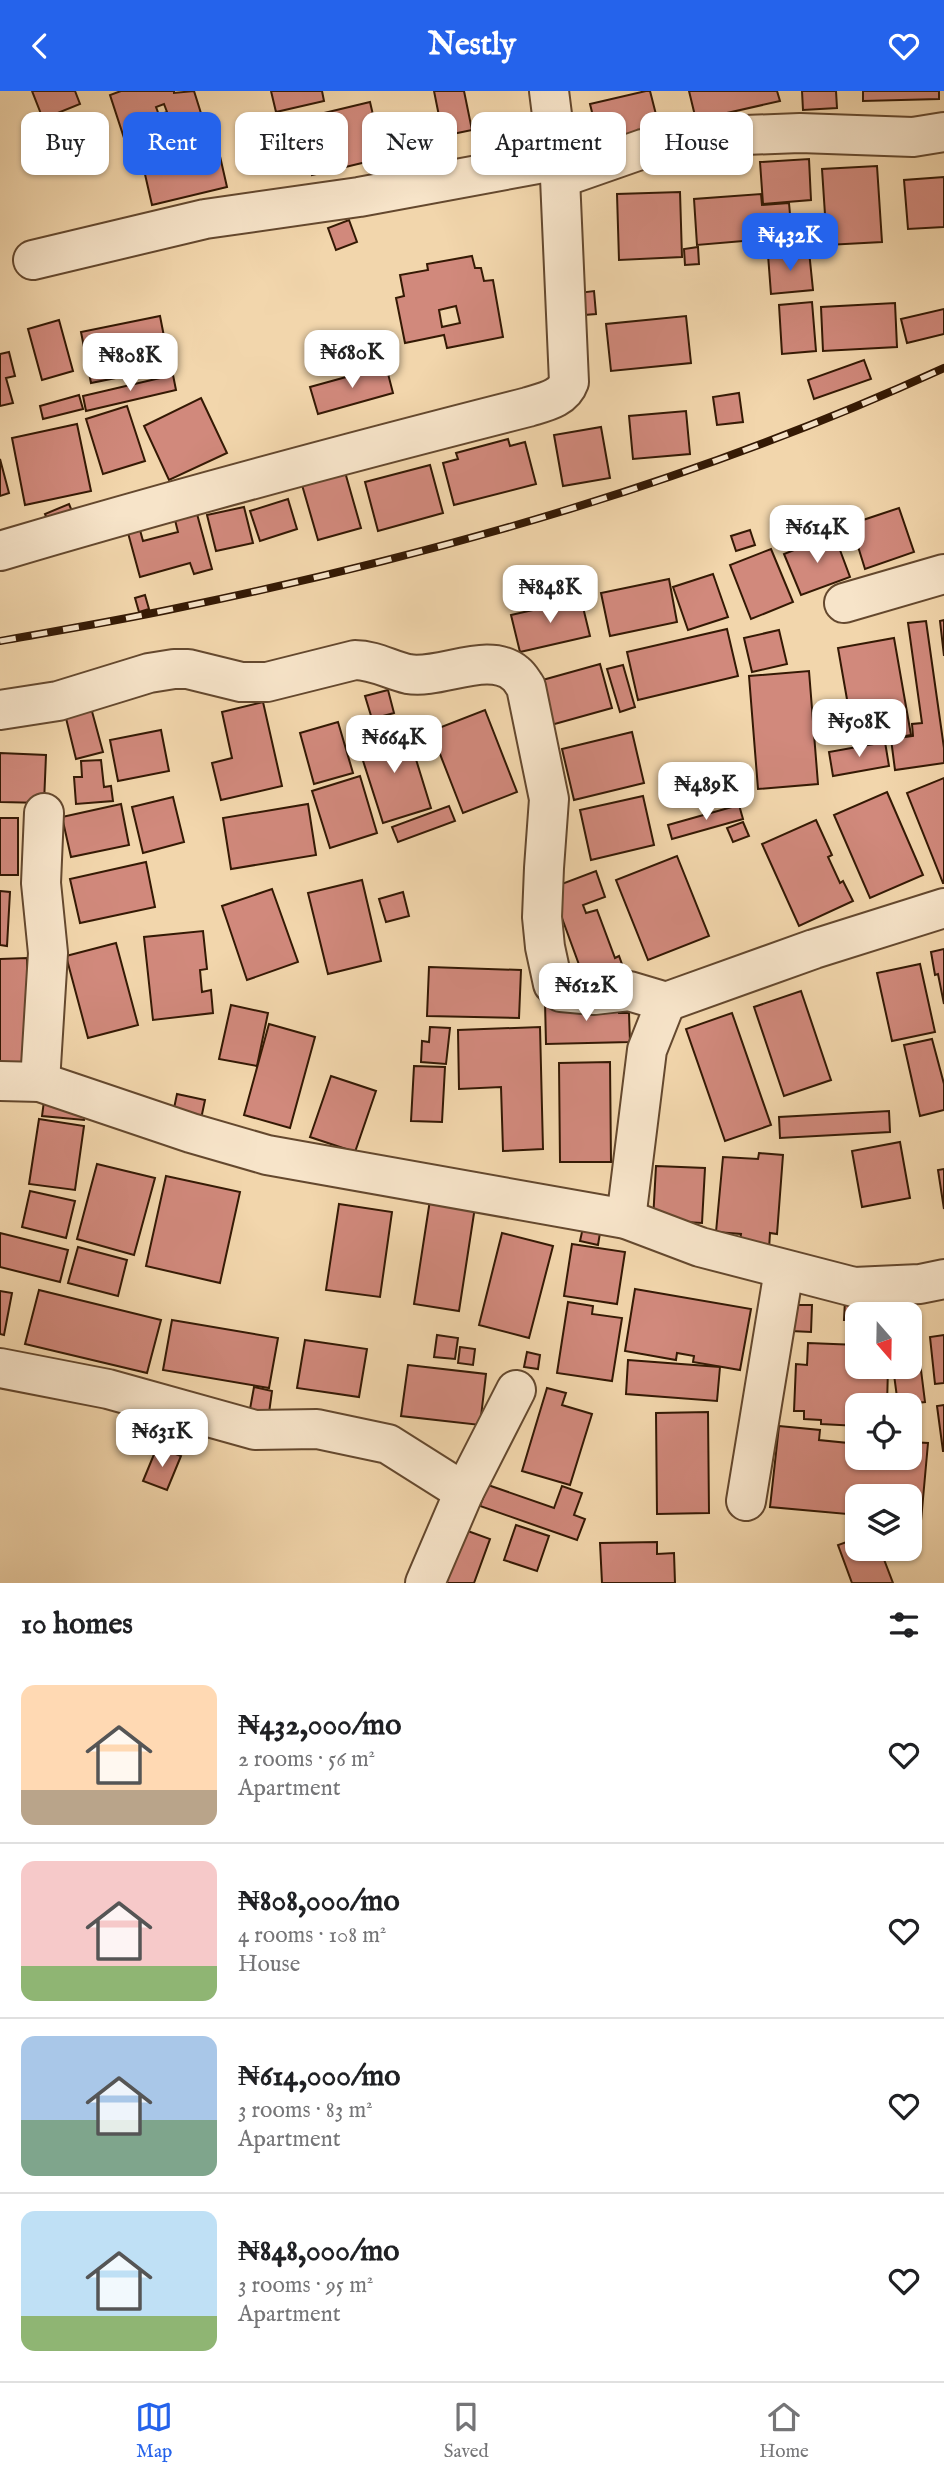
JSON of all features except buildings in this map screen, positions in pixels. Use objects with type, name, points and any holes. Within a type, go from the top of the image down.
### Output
[{"type":"street","points":[[550,91],[553,112]]},
{"type":"street","points":[[626,153],[719,136],[800,133],[913,137],[944,132]]},
{"type":"street","points":[[33,260],[205,219],[517,175]]},
{"type":"street","points":[[0,551],[174,500],[555,399],[566,390],[569,382],[560,175]]},
{"type":"street","points":[[844,603],[944,575]]},
{"type":"street","points":[[0,710],[58,701],[149,673],[174,669],[188,669],[241,683],[267,682],[355,660],[366,660],[409,674],[494,664],[515,673],[526,687],[548,799],[542,917],[553,984],[561,992],[594,995],[629,991],[666,1002],[814,949],[944,908]]},
{"type":"street","points":[[40,1082],[48,953],[41,883],[44,813]]},
{"type":"street","points":[[626,1219],[647,1050],[666,1002]]},
{"type":"street","points":[[0,1081],[40,1082],[191,1133],[267,1155],[626,1219],[701,1247],[784,1271],[854,1287],[920,1284],[944,1279]]},
{"type":"street","points":[[746,1501],[784,1271]]},
{"type":"street","points":[[0,1368],[108,1389],[255,1430],[317,1429],[388,1444],[464,1492]]},
{"type":"street","points":[[425,1583],[464,1492],[516,1390]]},
{"type":"railway","points":[[0,641],[280,586],[474,537],[570,509],[760,445],[944,368]]}]
